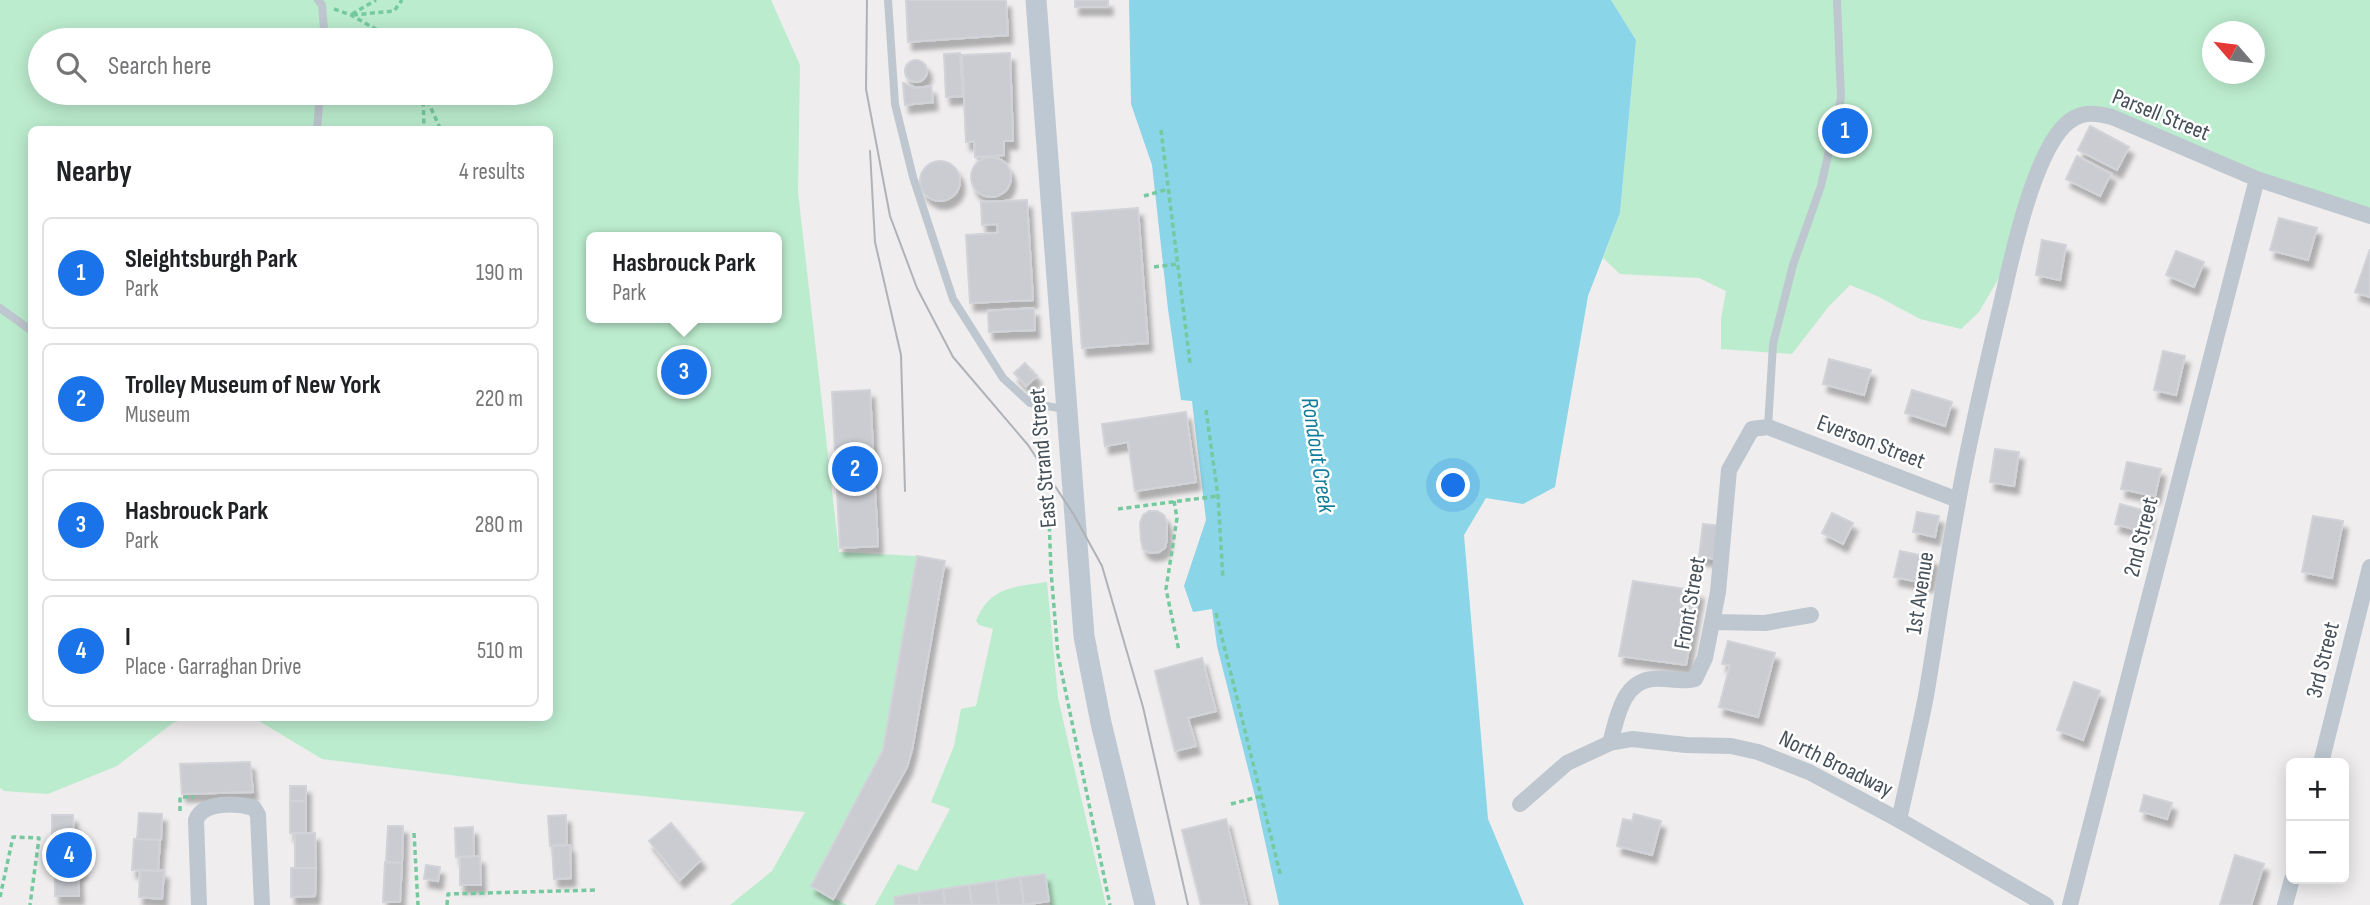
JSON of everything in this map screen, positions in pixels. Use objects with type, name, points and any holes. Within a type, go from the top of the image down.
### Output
[{"type":"street","name":"East Strand Street","points":[[1036,0],[1084,636],[1101,723],[1145,905]]},
{"type":"street","name":"Parsell Street","points":[[1984,373],[2012,254],[2038,171],[2054,140],[2074,117],[2095,112],[2112,117],[2257,179],[2370,216]]},
{"type":"street","name":"2nd Street","points":[[2070,905],[2257,179]]},
{"type":"street","name":"1st Avenue","points":[[1899,820],[1926,698],[1958,500],[1984,373]]},
{"type":"street","name":"Everson Street","points":[[1768,427],[1958,500]]},
{"type":"street","name":"Front Street","points":[[1610,743],[1621,706],[1636,683],[1652,679],[1685,682],[1695,679],[1704,658],[1718,592],[1729,470],[1752,429],[1768,427]]},
{"type":"street","name":"3rd Street","points":[[2322,758],[2370,567]]},
{"type":"street","points":[[1712,622],[1765,623],[1811,615]]},
{"type":"street","name":"North Broadway","points":[[1520,804],[1550,775],[1567,763],[1610,743],[1632,739],[1686,745],[1731,746],[1758,752],[1809,772],[1899,820],[2046,905]]},
{"type":"street","points":[[199,905],[196,820],[199,812],[206,807],[244,805],[254,808],[258,815],[262,905]]},
{"type":"street","points":[[2285,905],[2291,884]]},
{"type":"lane","points":[[888,0],[895,104],[913,177],[953,299],[1003,378],[1030,403],[1065,409]]},
{"type":"lane","points":[[1768,427],[1773,344],[1793,265],[1821,186],[1840,98],[1837,0]]},
{"type":"lane","points":[[320,3],[323,28]]},
{"type":"lane","points":[[317,126],[319,105]]},
{"type":"lane","points":[[0,308],[28,328]]},
{"type":"path","points":[[351,15],[376,0]]},
{"type":"path","points":[[351,15],[394,10],[402,0]]},
{"type":"path","points":[[320,3],[351,15],[374,28]]},
{"type":"path","points":[[424,105],[424,126]]},
{"type":"path","points":[[430,105],[439,126]]},
{"type":"path","points":[[1161,130],[1191,363]]},
{"type":"path","points":[[1144,195],[1168,189]]},
{"type":"path","points":[[1154,267],[1177,264]]},
{"type":"path","points":[[1206,410],[1218,496],[1223,579]]},
{"type":"path","points":[[1118,509],[1218,496]]},
{"type":"path","points":[[1174,501],[1177,518],[1166,589],[1179,651]]},
{"type":"path","points":[[1049,518],[1058,655],[1110,905]]},
{"type":"path","points":[[1216,613],[1281,877]]},
{"type":"path","points":[[1231,804],[1262,796]]},
{"type":"path","points":[[414,833],[418,905]]},
{"type":"path","points":[[0,897],[13,837],[39,838],[30,905]]},
{"type":"path","points":[[447,905],[448,894],[597,890]]},
{"type":"green space","points":[[0,0],[771,0],[800,65],[798,192],[839,552],[917,556],[883,750],[811,886],[847,905],[730,905],[772,871],[805,812],[522,784],[322,759],[259,721],[553,721],[553,126],[28,126],[28,721],[178,721],[117,766],[48,794],[4,791],[0,788]]},
{"type":"green space","points":[[1611,0],[2370,0],[2370,216],[2095,112],[2054,140],[2013,254],[1979,312],[1961,329],[1920,319],[1850,285],[1829,306],[1792,354],[1721,349],[1721,319],[1726,291],[1699,278],[1620,274],[1603,258],[1620,213],[1636,40]]},
{"type":"green space","points":[[1047,582],[1058,698],[1106,905],[1050,905],[1044,874],[894,897],[895,905],[875,905],[898,864],[917,871],[950,809],[931,802],[954,746],[961,709],[976,706],[993,629],[979,625],[976,621],[982,609],[988,601],[1005,590]]},
{"type":"water","name":"Rondout Creek","points":[[1129,0],[1611,0],[1636,40],[1620,213],[1588,296],[1555,487],[1523,504],[1486,498],[1464,535],[1488,819],[1524,905],[1279,905],[1217,646],[1212,609],[1193,612],[1184,586],[1206,520],[1192,401],[1181,400],[1152,165],[1131,104]]},
{"type":"building","points":[[906,0],[1006,0],[1008,35],[908,42]]},
{"type":"building","points":[[1075,0],[1108,0],[1108,7],[1075,7]]},
{"type":"building","points":[[960,53],[963,96],[946,97],[944,54]]},
{"type":"building","points":[[1010,53],[1013,141],[1004,141],[1004,155],[975,157],[974,141],[966,142],[962,55]]},
{"type":"building","points":[[916,60],[924,63],[927,71],[924,79],[916,82],[908,79],[905,71],[908,63]]},
{"type":"building","points":[[903,83],[916,88],[931,86],[933,102],[905,105]]},
{"type":"building","points":[[2090,126],[2129,147],[2117,170],[2078,150]]},
{"type":"building","points":[[2077,156],[2111,174],[2100,196],[2066,179]]},
{"type":"building","points":[[991,157],[1005,163],[1011,177],[1005,191],[991,197],[977,191],[971,177],[977,163]]},
{"type":"building","points":[[940,161],[954,167],[960,181],[954,195],[940,201],[926,195],[920,181],[926,167]]},
{"type":"building","points":[[1027,200],[1033,300],[970,303],[966,235],[998,233],[997,224],[982,225],[981,202]]},
{"type":"building","points":[[1138,208],[1148,343],[1082,348],[1072,213]]},
{"type":"building","points":[[2279,218],[2317,228],[2308,260],[2270,250]]},
{"type":"building","points":[[2042,240],[2066,245],[2060,280],[2036,275]]},
{"type":"building","points":[[2370,249],[2370,297],[2355,292]]},
{"type":"building","points":[[2176,251],[2204,262],[2194,287],[2166,275]]},
{"type":"building","points":[[1034,308],[1035,330],[989,332],[988,311]]},
{"type":"building","points":[[2163,351],[2185,356],[2176,395],[2154,390]]},
{"type":"building","points":[[1829,359],[1871,370],[1864,395],[1823,384]]},
{"type":"building","points":[[1025,363],[1037,376],[1026,386],[1014,373]]},
{"type":"building","points":[[870,390],[878,546],[840,548],[832,392]]},
{"type":"building","points":[[1912,390],[1952,402],[1945,426],[1905,413]]},
{"type":"building","points":[[1186,412],[1196,482],[1135,491],[1128,442],[1105,446],[1102,424]]},
{"type":"building","points":[[1995,449],[2019,452],[2014,486],[1990,482]]},
{"type":"building","points":[[2127,462],[2161,469],[2155,496],[2121,489]]},
{"type":"building","points":[[2120,504],[2150,512],[2145,532],[2115,524]]},
{"type":"building","points":[[1149,511],[1164,515],[1167,523],[1165,548],[1159,552],[1150,553],[1143,549],[1140,523],[1143,515]]},
{"type":"building","points":[[1917,512],[1939,516],[1935,537],[1913,532]]},
{"type":"building","points":[[1832,513],[1853,523],[1843,544],[1822,533]]},
{"type":"building","points":[[2313,516],[2343,521],[2332,578],[2302,572]]},
{"type":"building","points":[[1703,524],[1722,526],[1719,559],[1699,557]]},
{"type":"building","points":[[1900,551],[1934,558],[1929,584],[1894,577]]},
{"type":"building","points":[[917,556],[945,561],[912,750],[907,767],[833,899],[811,886],[883,750]]},
{"type":"building","points":[[1633,581],[1699,591],[1686,665],[1619,656]]},
{"type":"building","points":[[1728,641],[1775,653],[1758,717],[1719,707],[1730,665],[1722,664]]},
{"type":"building","points":[[1202,658],[1216,711],[1188,718],[1196,746],[1175,751],[1155,671]]},
{"type":"building","points":[[2074,682],[2100,691],[2083,740],[2057,730]]},
{"type":"building","points":[[250,762],[253,792],[182,794],[180,764]]},
{"type":"building","points":[[290,786],[306,786],[306,801],[290,801]]},
{"type":"building","points":[[2144,795],[2172,803],[2167,819],[2140,811]]},
{"type":"building","points":[[290,801],[306,801],[306,833],[290,833]]},
{"type":"building","points":[[139,813],[162,814],[161,840],[137,839]]},
{"type":"building","points":[[1634,814],[1661,821],[1652,855],[1617,846],[1623,819],[1632,821]]},
{"type":"building","points":[[52,815],[73,815],[74,839],[52,840]]},
{"type":"building","points":[[566,815],[567,845],[550,846],[548,816]]},
{"type":"building","points":[[1226,819],[1247,905],[1201,905],[1182,830]]},
{"type":"building","points":[[671,823],[701,860],[680,880],[649,841]]},
{"type":"building","points":[[388,826],[403,826],[402,863],[386,862]]},
{"type":"building","points":[[473,827],[474,856],[456,857],[455,828]]},
{"type":"building","points":[[295,833],[315,833],[316,868],[295,868]]},
{"type":"building","points":[[81,839],[82,871],[58,871],[57,840]]},
{"type":"building","points":[[134,839],[160,840],[158,871],[132,870]]},
{"type":"building","points":[[570,845],[571,878],[554,879],[552,846]]},
{"type":"building","points":[[2235,855],[2264,864],[2251,905],[2220,905]]},
{"type":"building","points":[[480,856],[481,885],[460,885],[460,857]]},
{"type":"building","points":[[385,862],[402,863],[400,902],[383,902]]},
{"type":"building","points":[[426,865],[440,867],[438,881],[424,879]]},
{"type":"building","points":[[291,868],[316,868],[315,896],[291,897]]},
{"type":"building","points":[[140,870],[164,871],[162,899],[139,897]]},
{"type":"building","points":[[55,871],[78,871],[79,896],[55,896]]},
{"type":"building","points":[[1045,874],[1049,901],[1024,905],[1020,877]]},
{"type":"building","points":[[1020,877],[1024,905],[999,905],[996,881]]},
{"type":"building","points":[[996,881],[999,905],[972,905],[969,885]]},
{"type":"building","points":[[969,885],[972,905],[945,905],[943,889]]},
{"type":"building","points":[[943,889],[945,905],[920,905],[918,893]]},
{"type":"building","points":[[918,893],[920,905],[895,905],[894,897]]},
{"type":"tram line","points":[[867,0],[866,89],[890,216],[917,288],[953,357],[1028,445],[1074,515],[1102,566],[1143,707],[1188,905]]},
{"type":"tram line","points":[[870,151],[875,242],[901,355],[905,491]]},
{"type":"place","name":"Sleightsburgh Park","points":[[1845,131]]},
{"type":"place","name":"Hasbrouck Park","points":[[684,372]]},
{"type":"place","name":"Trolley Museum of New York","points":[[855,469]]},
{"type":"place","name":"I","points":[[69,855]]}]
